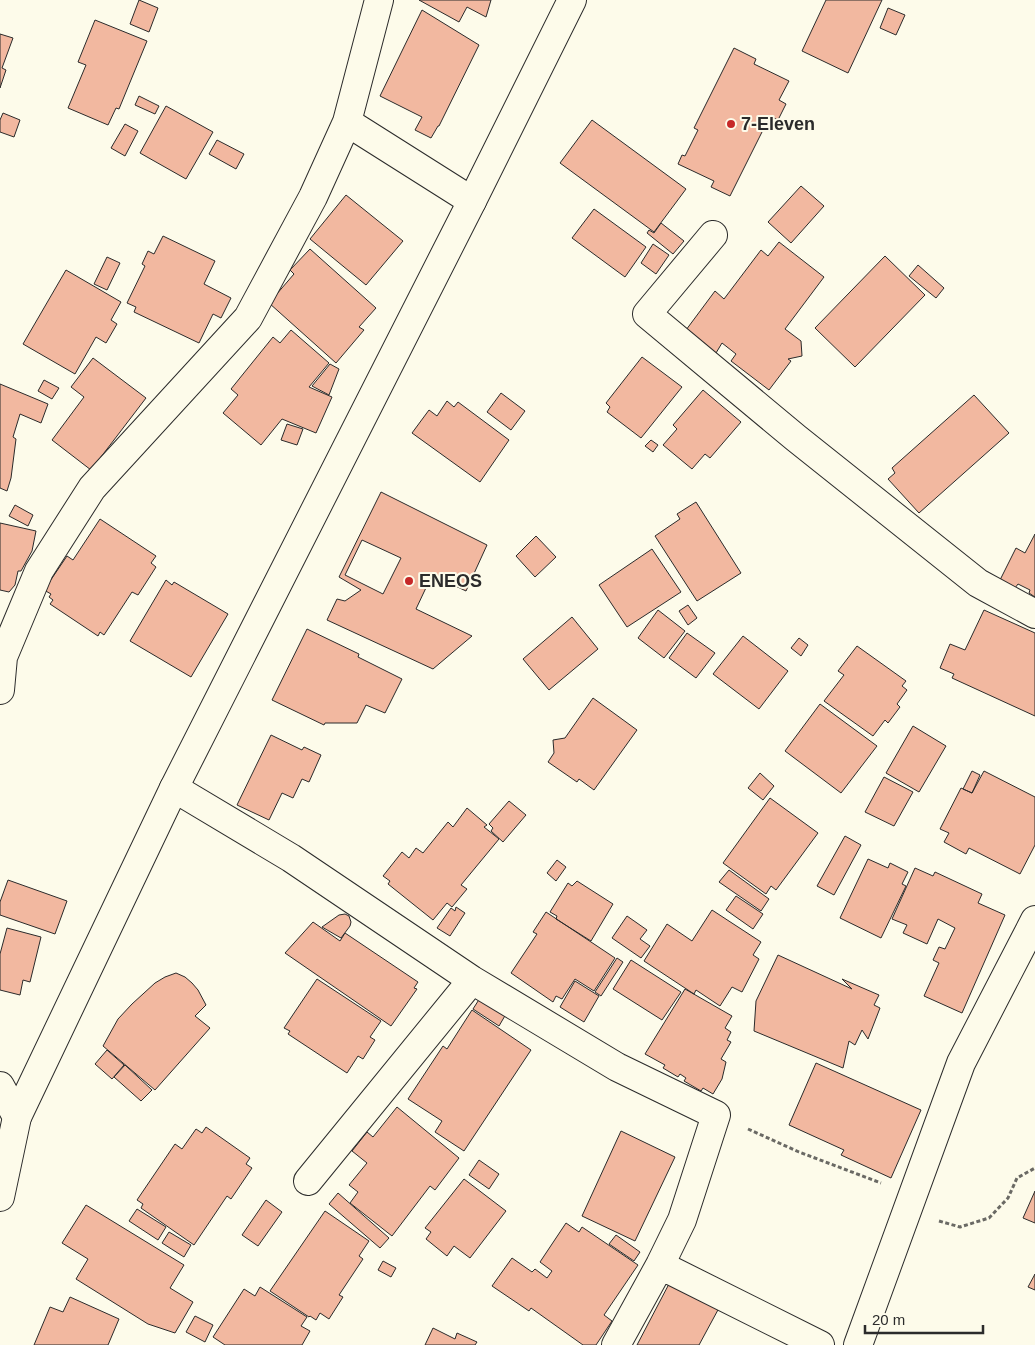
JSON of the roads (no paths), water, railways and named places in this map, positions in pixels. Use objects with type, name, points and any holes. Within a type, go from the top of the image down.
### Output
[{"type":"street","points":[[0,690],[3,657],[39,571],[92,488],[248,318],[313,197],[347,122],[380,0]]},
{"type":"street","points":[[0,1197],[17,1117],[174,788],[572,0]]},
{"type":"street","points":[[347,122],[472,201]]},
{"type":"street","points":[[712,235],[647,314],[796,438],[978,583],[1035,614]]},
{"type":"street","points":[[174,788],[291,858],[472,980],[617,1066],[716,1115],[682,1220],[660,1265],[616,1345]]},
{"type":"street","points":[[858,1345],[961,1063],[1035,920]]},
{"type":"street","points":[[308,1181],[472,980]]},
{"type":"street","points":[[0,1086],[17,1117]]},
{"type":"street","points":[[660,1265],[820,1345]]},
{"type":"place","name":"7-Eleven","points":[[731,124]]},
{"type":"place","name":"ENEOS","points":[[409,581]]}]
